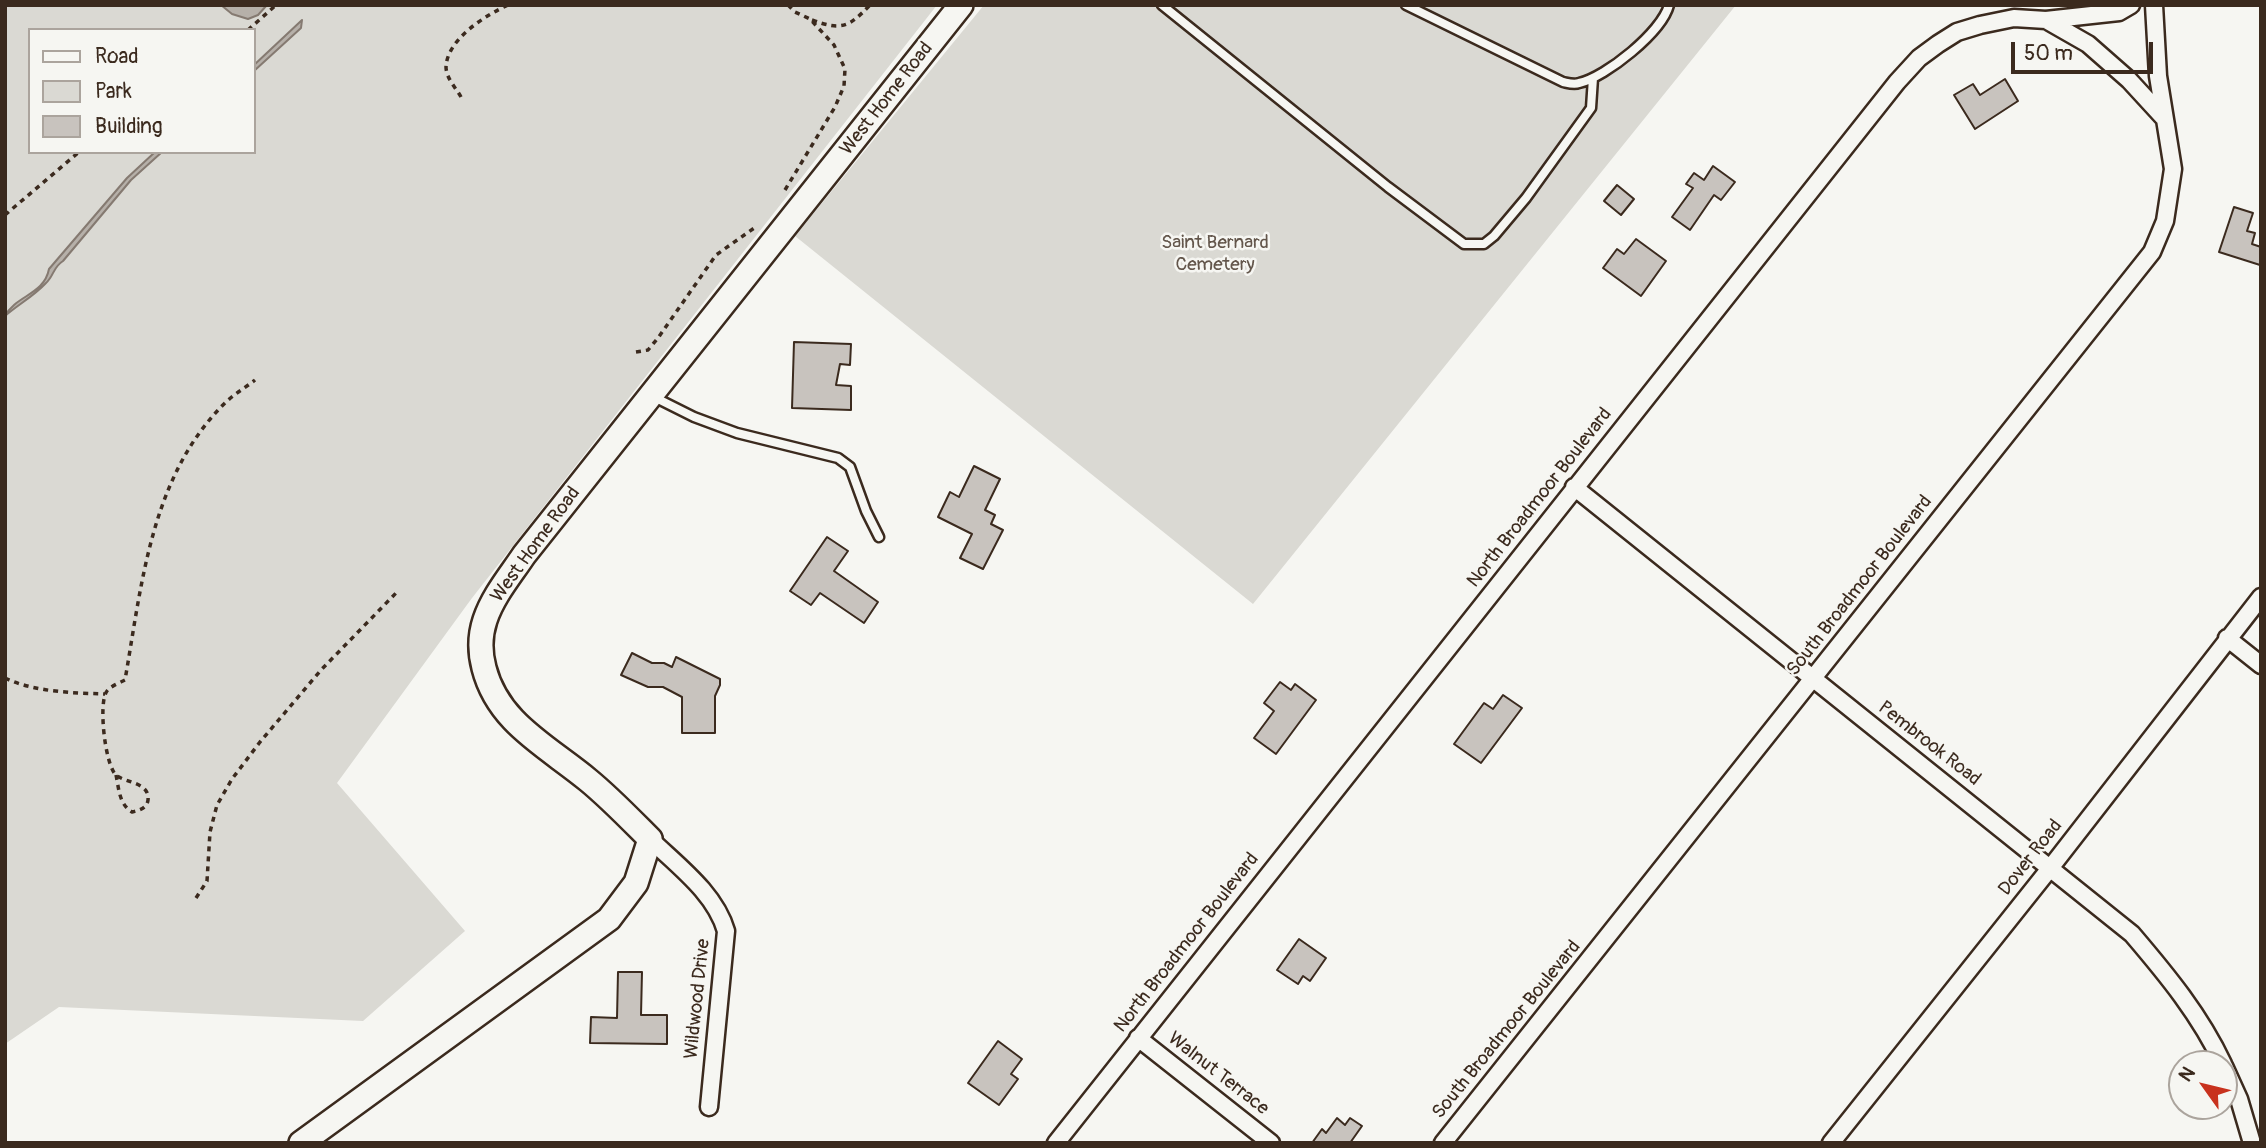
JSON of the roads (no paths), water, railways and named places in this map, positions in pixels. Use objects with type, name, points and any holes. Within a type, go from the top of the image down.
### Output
[{"type":"street","name":"West Home Road","points":[[650,839],[587,779],[514,722],[500,705],[487,680],[482,658],[481,638],[485,621],[493,602],[524,555],[961,5]]},
{"type":"street","name":"North Broadmoor Boulevard","points":[[1056,1143],[1574,487],[1897,82],[1919,58],[1957,32],[1980,25],[2014,18],[2046,20],[2119,12],[2132,5]]},
{"type":"street","name":"South Broadmoor Boulevard","points":[[1443,1143],[2152,252],[2165,221],[2173,169],[2171,147],[2163,117],[2154,5]]},
{"type":"street","points":[[2046,20],[2088,44],[2129,80],[2163,117]]},
{"type":"street","name":"Pembrook Road","points":[[1574,487],[2132,934],[2169,977],[2199,1018],[2216,1050]]},
{"type":"street","name":"Dover Road","points":[[1831,1143],[2261,597]]},
{"type":"street","points":[[2227,638],[2261,665]]},
{"type":"street","points":[[301,1143],[609,919],[636,883],[650,839]]},
{"type":"street","name":"Wildwood Drive","points":[[650,839],[705,893],[721,914],[726,931],[709,1107]]},
{"type":"street","name":"Walnut Terrace","points":[[1138,1038],[1271,1143]]},
{"type":"street","name":"Pembrook Road","points":[[2238,1097],[2252,1143]]},
{"type":"lane","points":[[1162,5],[1358,163],[1464,244],[1484,244],[1526,198],[1591,108],[1592,78]]},
{"type":"lane","points":[[1406,5],[1563,82],[1577,85],[1637,48],[1655,31],[1670,5]]},
{"type":"lane","points":[[652,396],[694,417],[737,433],[845,462],[850,467],[879,537]]},
{"type":"park label","name":"Saint Bernard Cemetery","points":[[1215,254]]}]
